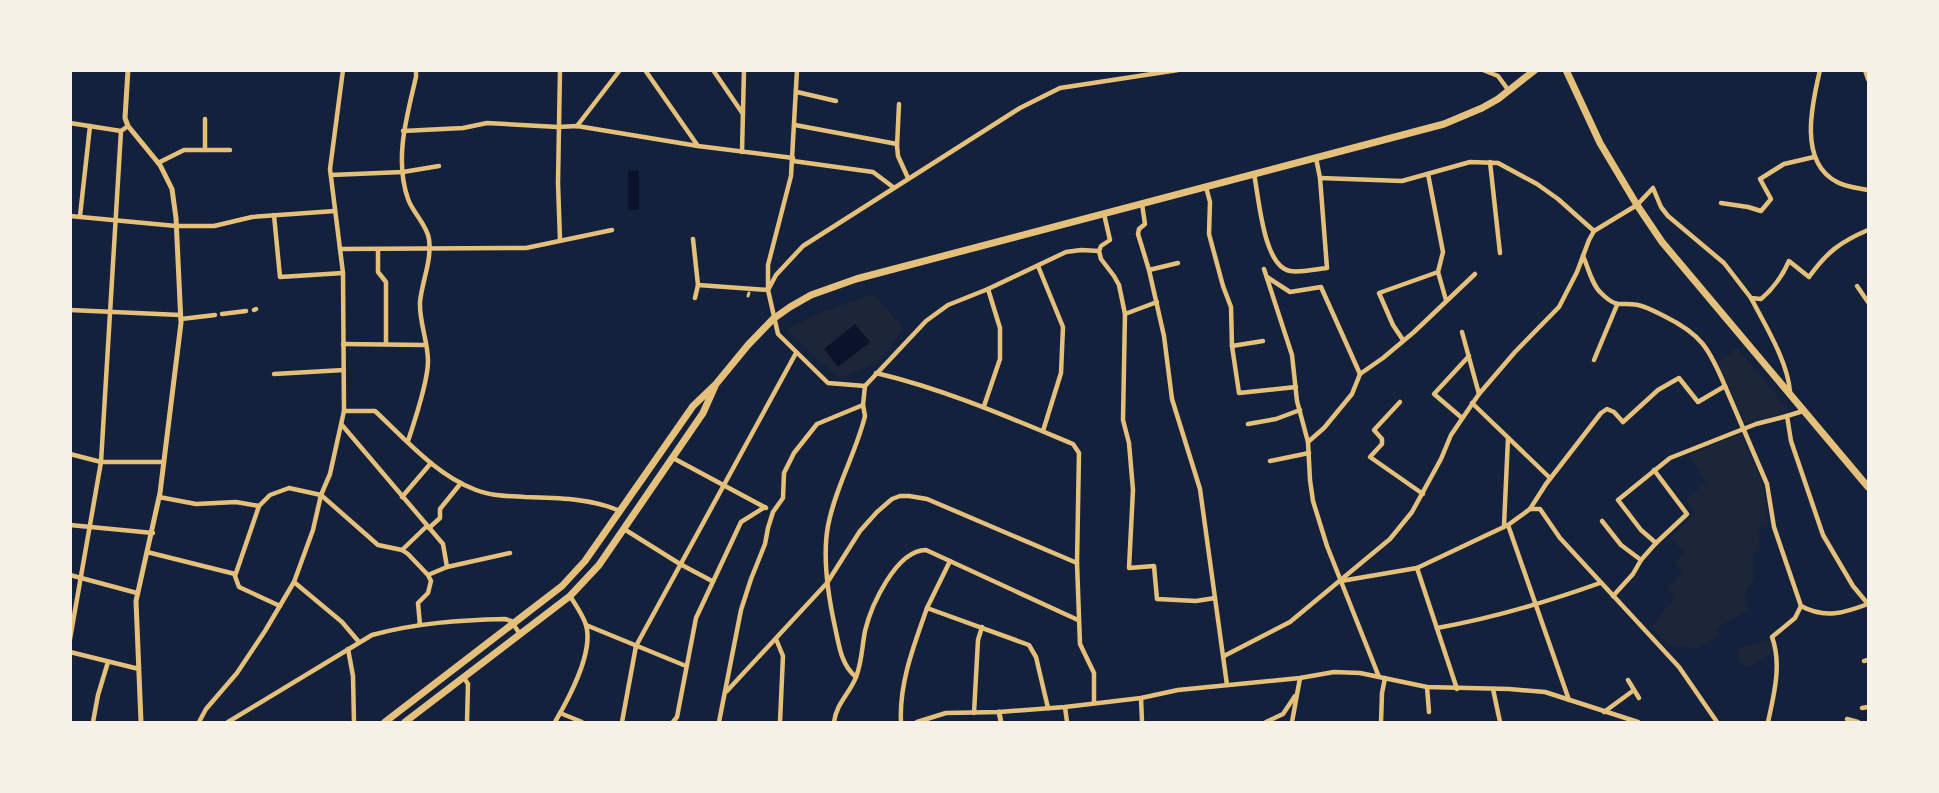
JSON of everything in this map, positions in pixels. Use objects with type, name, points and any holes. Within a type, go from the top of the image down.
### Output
[{"type":"main road","points":[[385,723],[568,579],[585,561],[693,406],[716,384],[773,319],[811,295],[856,279],[1444,124],[1482,108],[1535,70]]},
{"type":"main road","points":[[1566,70],[1600,143],[1636,205],[1662,242],[1869,487]]},
{"type":"main road","points":[[405,723],[570,596],[599,565],[703,413],[716,384]]},
{"type":"street","points":[[128,70],[125,118],[128,126],[158,163],[172,189],[177,226],[180,317],[159,497],[135,608],[141,723]]},
{"type":"street","points":[[199,723],[206,710],[237,673],[294,582],[313,530],[321,495],[330,474],[344,411],[343,273],[331,175],[343,70]]},
{"type":"street","points":[[408,441],[417,415],[428,362],[420,306],[430,249],[429,236],[407,198],[403,172],[403,131],[416,70]]},
{"type":"street","points":[[560,70],[558,127],[560,240]]},
{"type":"street","points":[[577,126],[620,70]]},
{"type":"street","points":[[645,70],[698,146]]},
{"type":"street","points":[[713,70],[743,114]]},
{"type":"street","points":[[742,152],[744,70]]},
{"type":"street","points":[[797,70],[791,176],[768,265],[768,290],[773,319],[778,334],[828,383],[864,386]]},
{"type":"street","points":[[768,290],[776,274],[803,246],[988,126],[1020,108],[1060,88],[1178,70]]},
{"type":"street","points":[[1483,70],[1498,76],[1509,90]]},
{"type":"street","points":[[1820,70],[1813,110],[1814,157],[1829,177],[1839,183],[1869,190]]},
{"type":"street","points":[[1865,70],[1869,79]]},
{"type":"street","points":[[797,92],[836,101]]},
{"type":"street","points":[[899,104],[898,156],[908,178]]},
{"type":"street","points":[[205,119],[205,150]]},
{"type":"street","points":[[70,123],[121,131],[128,126]]},
{"type":"street","points":[[403,131],[463,128],[488,123],[577,126],[873,172],[893,187]]},
{"type":"street","points":[[795,125],[897,144]]},
{"type":"street","points":[[80,216],[90,126]]},
{"type":"street","points":[[70,639],[101,462],[121,131]]},
{"type":"street","points":[[158,163],[184,150],[230,150]]},
{"type":"street","points":[[1498,163],[1500,155]]},
{"type":"street","points":[[1721,203],[1748,207],[1761,212],[1771,199],[1760,179],[1784,164],[1814,157]]},
{"type":"street","points":[[1254,174],[1271,255],[1289,271],[1327,268],[1320,177],[1316,158]]},
{"type":"street","points":[[1320,177],[1402,181],[1470,162],[1498,163],[1537,184],[1594,231]]},
{"type":"street","points":[[1490,162],[1500,254]]},
{"type":"street","points":[[331,175],[403,172],[439,166]]},
{"type":"street","points":[[1428,174],[1443,252],[1438,272],[1446,300]]},
{"type":"street","points":[[1206,187],[1210,202],[1209,234],[1231,307],[1232,346],[1239,393],[1296,387]]},
{"type":"street","points":[[1224,656],[1290,622],[1390,539],[1423,494],[1451,435],[1472,403],[1515,352],[1559,308],[1594,231],[1636,205],[1653,188],[1661,207],[1668,216],[1724,263],[1751,298],[1785,369],[1790,395]]},
{"type":"street","points":[[1142,204],[1145,224],[1139,229],[1138,234],[1157,302],[1172,399],[1200,489],[1227,685]]},
{"type":"street","points":[[70,216],[177,226],[214,226],[274,215],[335,211]]},
{"type":"street","points":[[1104,214],[1110,240],[1101,246],[1099,251],[1101,259],[1119,285],[1125,314],[1123,420],[1129,443],[1132,490],[1129,568],[1154,566],[1157,599],[1196,601],[1215,598]]},
{"type":"street","points":[[274,215],[280,277],[343,273]]},
{"type":"street","points":[[340,249],[526,248],[612,230]]},
{"type":"street","points":[[1751,298],[1761,299],[1770,292],[1781,278],[1789,261],[1809,277],[1839,244],[1869,231]]},
{"type":"street","points":[[693,239],[698,285],[696,298]]},
{"type":"street","points":[[378,249],[378,272],[386,282],[386,344]]},
{"type":"street","points":[[856,677],[849,671],[840,650],[827,583],[828,526],[835,499],[862,429],[865,416],[864,386],[926,321],[948,305],[1066,252],[1099,251]]},
{"type":"street","points":[[1582,255],[1599,292],[1617,305],[1644,306],[1683,325],[1698,337],[1712,355],[1767,484],[1774,527],[1801,606],[1811,612],[1827,615],[1842,614],[1869,604],[1853,586],[1822,536],[1791,441],[1787,416]]},
{"type":"street","points":[[1149,270],[1178,263]]},
{"type":"street","points":[[1038,266],[1063,327],[1061,374],[1043,431]]},
{"type":"street","points":[[1264,270],[1292,355],[1300,410],[1308,442],[1313,501],[1327,546],[1382,677],[1381,723]]},
{"type":"street","points":[[1403,340],[1393,325],[1379,293],[1438,272]]},
{"type":"street","points":[[1308,442],[1324,428],[1352,394],[1360,374],[1414,332],[1474,274]]},
{"type":"street","points":[[1267,277],[1290,292],[1321,287],[1360,374]]},
{"type":"street","points":[[698,285],[768,290]]},
{"type":"street","points":[[1857,286],[1869,302]]},
{"type":"street","points":[[984,406],[1000,359],[1000,328],[988,289]]},
{"type":"street","points":[[1125,314],[1157,302]]},
{"type":"street","points":[[1594,360],[1617,305]]},
{"type":"street","points":[[70,310],[180,317],[215,315]]},
{"type":"street","points":[[222,314],[246,311]]},
{"type":"street","points":[[1462,332],[1479,394]]},
{"type":"street","points":[[1232,346],[1263,341]]},
{"type":"street","points":[[344,344],[425,345]]},
{"type":"street","points":[[622,723],[636,646],[796,353]]},
{"type":"street","points":[[1462,418],[1434,394],[1469,356]]},
{"type":"street","points":[[274,374],[344,370]]},
{"type":"street","points":[[876,373],[906,380],[984,406],[1073,444],[1079,453],[1078,620],[1080,644],[1095,673],[1094,703]]},
{"type":"street","points":[[1341,581],[1417,568],[1506,525],[1530,509],[1550,478],[1607,409],[1614,412],[1623,422],[1658,390],[1679,378],[1698,402],[1725,386]]},
{"type":"street","points":[[1400,402],[1374,430],[1382,439],[1382,444],[1370,457],[1423,494]]},
{"type":"street","points":[[1472,403],[1550,478]]},
{"type":"street","points":[[720,723],[741,610],[765,544],[773,512],[783,498],[784,473],[794,453],[817,424],[863,405]]},
{"type":"street","points":[[1248,424],[1300,410]]},
{"type":"street","points":[[344,411],[375,411],[431,463],[477,491],[503,496],[586,501],[605,504],[620,511]]},
{"type":"street","points":[[1656,543],[1641,530],[1618,500],[1670,458],[1743,429],[1803,411]]},
{"type":"street","points":[[341,424],[443,544],[447,567]]},
{"type":"street","points":[[1508,438],[1506,525],[1569,700]]},
{"type":"street","points":[[70,453],[101,462],[164,462]]},
{"type":"street","points":[[1270,460],[1309,453]]},
{"type":"street","points":[[672,457],[773,512]]},
{"type":"street","points":[[402,497],[431,463]]},
{"type":"street","points":[[1613,596],[1656,543],[1687,514],[1654,470]]},
{"type":"street","points":[[402,550],[440,518],[440,509],[461,483]]},
{"type":"street","points":[[280,606],[239,587],[235,574],[259,506],[270,495],[289,488],[321,495],[378,545],[402,550],[408,554],[431,581],[428,593],[418,603],[420,625]]},
{"type":"street","points":[[727,692],[827,583],[860,531],[877,512],[892,499],[900,496],[927,499],[1077,563]]},
{"type":"street","points":[[159,497],[196,504],[236,502],[259,506]]},
{"type":"street","points":[[673,723],[677,717],[696,618],[741,522],[765,507]]},
{"type":"street","points":[[1530,509],[1540,508],[1560,538],[1679,667],[1717,723]]},
{"type":"street","points":[[1602,521],[1621,545],[1641,560]]},
{"type":"street","points":[[70,525],[153,532]]},
{"type":"street","points":[[624,529],[712,581]]},
{"type":"street","points":[[834,723],[840,701],[856,677],[869,620],[896,567],[909,555],[922,550],[1078,620]]},
{"type":"street","points":[[147,552],[235,574]]},
{"type":"street","points":[[428,575],[447,567],[510,553]]},
{"type":"street","points":[[901,723],[903,684],[927,608],[950,561]]},
{"type":"street","points":[[1417,568],[1457,689]]},
{"type":"street","points":[[70,575],[137,593]]},
{"type":"street","points":[[294,582],[342,622],[359,642]]},
{"type":"street","points":[[1437,628],[1474,622],[1536,605],[1600,583]]},
{"type":"street","points":[[555,723],[575,688],[584,651],[586,625],[570,596]]},
{"type":"street","points":[[1768,723],[1775,691],[1777,650],[1772,637],[1795,618],[1801,606]]},
{"type":"street","points":[[927,608],[1026,643],[1036,657],[1048,708]]},
{"type":"street","points":[[228,723],[359,642],[390,630],[420,625],[505,619],[513,624],[520,634]]},
{"type":"street","points":[[586,625],[686,666]]},
{"type":"street","points":[[974,712],[978,640],[982,627]]},
{"type":"street","points":[[776,639],[783,656],[780,723]]},
{"type":"street","points":[[348,649],[353,676],[354,723]]},
{"type":"street","points":[[70,652],[139,669]]},
{"type":"street","points":[[93,723],[98,695],[108,662]]},
{"type":"street","points":[[917,723],[946,713],[1065,707],[1141,698],[1178,690],[1300,678],[1334,672],[1360,673],[1428,687],[1545,692],[1638,723]]},
{"type":"street","points":[[464,678],[468,684],[468,723]]},
{"type":"street","points":[[1292,723],[1300,678]]},
{"type":"street","points":[[1628,680],[1639,698]]},
{"type":"street","points":[[1428,687],[1429,712]]},
{"type":"street","points":[[1493,689],[1500,723]]},
{"type":"street","points":[[1604,712],[1634,690]]},
{"type":"street","points":[[1266,723],[1283,714],[1297,694]]},
{"type":"street","points":[[1141,698],[1142,723]]},
{"type":"street","points":[[1862,708],[1869,706]]},
{"type":"street","points":[[1065,707],[1068,723]]},
{"type":"street","points":[[999,712],[1001,723]]},
{"type":"street","points":[[560,713],[582,723]]},
{"type":"street","points":[[239,716],[240,723]]},
{"type":"street","points":[[1847,719],[1858,723]]},
{"type":"shaded area","points":[[628,170],[639,171],[639,210],[628,210]]},
{"type":"shaded area","points":[[873,294],[903,328],[879,362],[839,378],[786,330],[817,314]]},
{"type":"shaded area","points":[[855,324],[870,342],[838,367],[824,349]]},
{"type":"shaded area","points":[[1737,348],[1790,411],[1745,424],[1718,362]]},
{"type":"shaded area","points":[[1741,433],[1763,485],[1769,526],[1759,529],[1760,549],[1753,555],[1754,579],[1746,589],[1745,600],[1748,610],[1717,628],[1719,635],[1697,649],[1668,645],[1652,627],[1674,598],[1667,589],[1682,572],[1675,562],[1684,553],[1671,537],[1695,514],[1686,500],[1706,482],[1689,455]]},
{"type":"shaded area","points":[[1768,640],[1774,650],[1748,668],[1740,663],[1737,658],[1739,648]]}]
